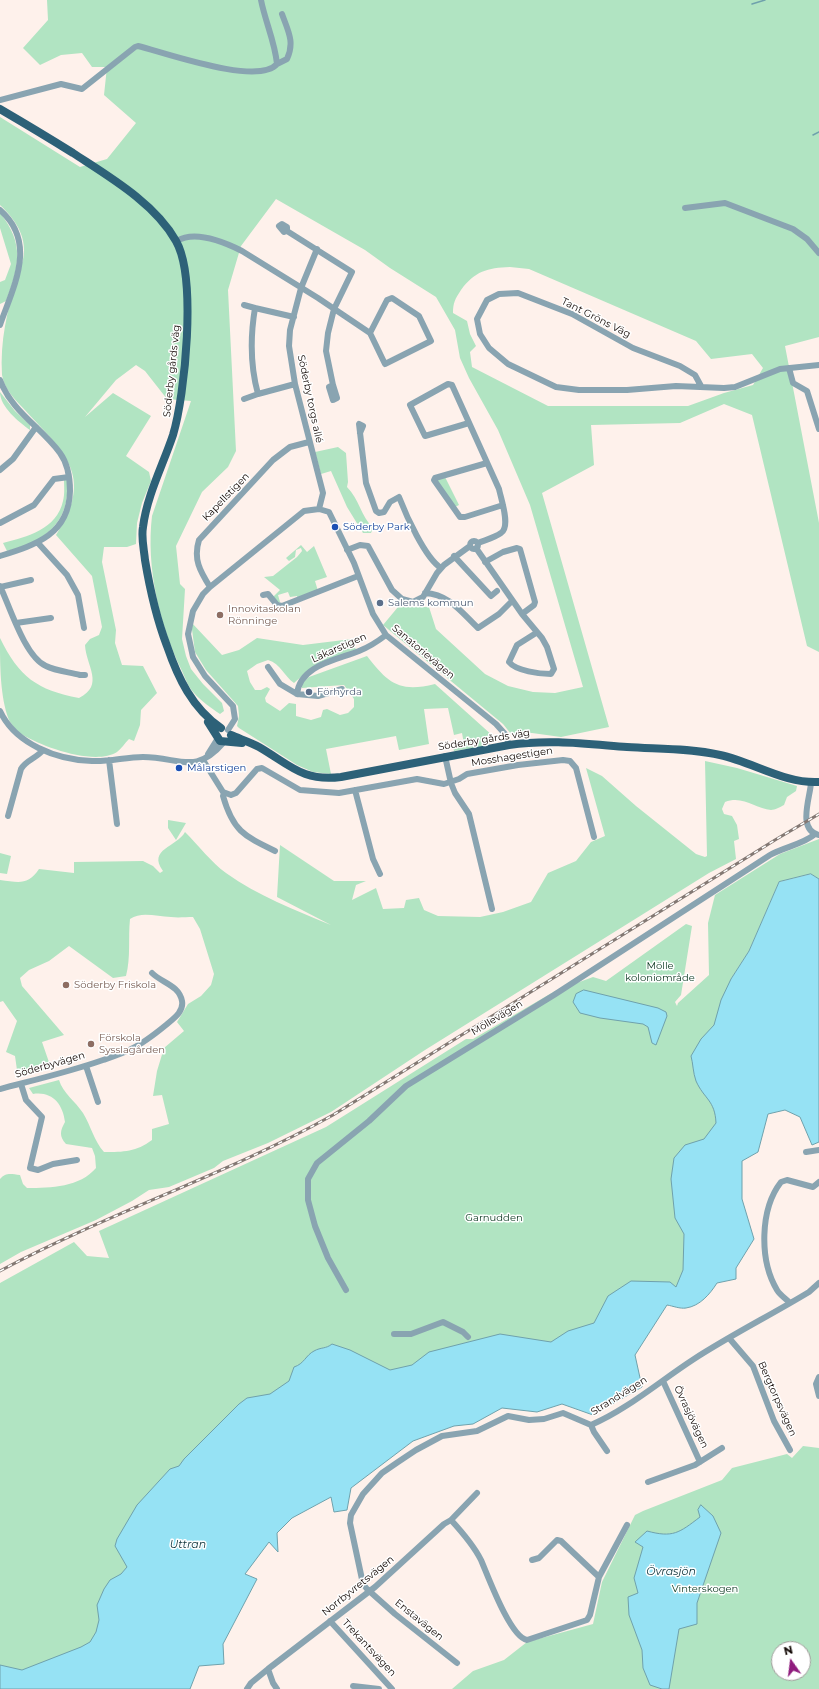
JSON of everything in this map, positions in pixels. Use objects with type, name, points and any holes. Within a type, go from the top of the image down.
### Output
[{"type":"main road","name":"Söderby gårds väg","points":[[0,108],[129,190],[147,206],[177,241],[184,264],[187,300],[187,336],[180,410],[147,508],[142,535],[150,592],[157,620],[177,673],[193,701],[223,735],[261,748],[302,773],[320,778],[341,777],[509,745],[536,741],[564,741],[709,753],[740,760],[789,778],[815,782]]},
{"type":"street","points":[[261,0],[277,64]]},
{"type":"street","points":[[0,100],[61,84],[82,89],[138,46],[227,69],[253,73],[273,68],[286,59],[291,50],[292,42],[282,14]]},
{"type":"street","points":[[685,208],[724,203],[793,229],[808,239],[819,253]]},
{"type":"street","points":[[0,210],[11,222],[15,230],[21,254],[17,280],[3,308],[0,325]]},
{"type":"street","points":[[287,231],[352,272],[334,309],[326,343],[333,385]]},
{"type":"street","points":[[177,241],[182,238],[198,236],[230,245],[242,251],[370,333],[385,364],[431,341],[419,316],[392,298],[387,300],[370,333]]},
{"type":"street","name":"Söderby torgs allé","points":[[317,249],[301,288],[290,330],[289,346],[295,384],[323,493],[319,509]]},
{"type":"street","name":"Tant Gröns Väg","points":[[701,386],[695,375],[680,366],[633,348],[572,314],[518,293],[500,294],[487,300],[477,319],[480,334],[489,348],[508,364],[556,387],[579,390],[627,390],[676,386],[735,387],[771,371],[819,365]]},
{"type":"street","points":[[244,306],[294,317]]},
{"type":"street","points":[[255,308],[251,341],[251,361],[258,394]]},
{"type":"street","points":[[789,368],[793,383],[807,391],[819,429]]},
{"type":"street","points":[[0,380],[1,388],[16,409],[36,427],[61,454],[69,477],[70,496],[63,518],[50,535],[38,543],[0,556]]},
{"type":"street","points":[[244,399],[295,384]]},
{"type":"street","points":[[347,550],[360,545],[368,546],[392,590],[402,599],[413,602],[422,598],[441,568],[454,556],[501,534],[506,524],[499,489],[469,423],[451,384],[410,405],[425,436],[469,423]]},
{"type":"street","points":[[0,470],[13,459],[36,427]]},
{"type":"street","points":[[360,433],[366,483],[376,511],[379,513],[384,512],[390,502],[399,497],[409,520],[428,554],[435,564],[441,568]]},
{"type":"street","name":"Kapellstigen","points":[[210,587],[199,570],[197,562],[196,551],[200,540],[273,460],[290,447],[309,442]]},
{"type":"street","points":[[487,463],[435,478],[434,480],[460,517],[465,517],[503,505]]},
{"type":"street","points":[[0,523],[34,505],[54,479],[69,477]]},
{"type":"street","points":[[0,711],[12,731],[28,743],[43,750],[79,760],[93,762],[149,757],[192,763],[203,760],[223,735],[235,712],[229,701],[200,670],[192,657],[188,641],[189,624],[193,611],[200,598],[210,587],[304,511],[319,509]]},
{"type":"street","name":"Sanatorievägen","points":[[319,509],[329,512],[347,550],[373,614],[386,635],[496,724],[504,734],[509,745]]},
{"type":"street","points":[[38,543],[67,575],[78,595],[84,628]]},
{"type":"street","points":[[475,545],[485,562],[522,614],[536,633],[542,638],[547,647],[554,669],[551,674],[524,670],[511,665],[509,662],[517,645],[536,633]]},
{"type":"street","points":[[485,562],[503,552],[517,548],[520,549],[535,602],[534,605],[522,614]]},
{"type":"street","points":[[454,556],[491,596],[497,591]]},
{"type":"street","points":[[263,595],[268,594],[278,605],[282,606],[358,576]]},
{"type":"street","points":[[31,580],[0,587],[25,645],[45,666],[80,675],[85,674]]},
{"type":"street","points":[[425,593],[441,596],[448,600],[478,628],[499,614],[510,603]]},
{"type":"street","points":[[16,622],[51,618]]},
{"type":"street","name":"Läkarstigen","points":[[289,690],[317,668],[375,644],[386,635]]},
{"type":"street","points":[[268,667],[280,684],[297,694],[318,696],[342,689]]},
{"type":"street","points":[[297,694],[301,680]]},
{"type":"street","points":[[8,816],[23,764],[39,755],[43,750]]},
{"type":"street","points":[[445,756],[450,783],[469,814],[492,909]]},
{"type":"street","points":[[110,760],[117,824]]},
{"type":"street","points":[[203,760],[224,793],[223,796],[228,816],[249,839],[275,852]]},
{"type":"street","name":"Mosshagestigen","points":[[450,783],[467,774],[518,765],[563,760],[570,761],[576,768],[594,836]]},
{"type":"street","points":[[224,793],[234,794],[255,771],[262,768],[291,785],[306,791],[339,793],[417,779],[425,779],[442,784],[450,783]]},
{"type":"street","points":[[815,782],[806,818],[808,826],[817,835]]},
{"type":"street","points":[[355,790],[373,858],[380,874]]},
{"type":"street","name":"Möllevägen","points":[[346,1290],[328,1258],[315,1226],[308,1200],[308,1179],[317,1163],[369,1121],[406,1086],[554,995],[781,848],[805,841],[817,835]]},
{"type":"street","name":"Söderbyvägen","points":[[0,1089],[86,1066],[127,1051],[150,1037],[169,1022],[182,1007],[181,996],[175,988],[152,973]]},
{"type":"street","points":[[86,1066],[98,1102]]},
{"type":"street","points":[[21,1084],[26,1100],[42,1117],[30,1168],[38,1170],[52,1164],[77,1160]]},
{"type":"street","points":[[806,1152],[819,1150]]},
{"type":"street","points":[[790,1304],[777,1291],[765,1254],[766,1216],[772,1197],[781,1182],[787,1180],[813,1187],[819,1182]]},
{"type":"street","name":"Strandvägen","points":[[369,1592],[363,1584],[350,1523],[358,1501],[382,1473],[416,1450],[442,1436],[477,1431],[508,1416],[529,1420],[544,1419],[563,1413],[591,1425],[634,1400],[695,1358],[790,1304],[809,1292],[819,1283]]},
{"type":"street","points":[[394,1334],[411,1334],[442,1322],[462,1332],[468,1338]]},
{"type":"street","name":"Bergtorpsvägen","points":[[729,1338],[753,1366],[774,1421],[790,1450]]},
{"type":"street","points":[[819,1377],[816,1384],[819,1396]]},
{"type":"street","name":"Övrasjövägen","points":[[663,1380],[700,1462]]},
{"type":"street","points":[[591,1425],[594,1432],[607,1450]]},
{"type":"street","points":[[648,1482],[676,1473],[700,1462],[722,1448]]},
{"type":"street","name":"Norrbyvretsvägen","points":[[247,1689],[251,1683],[268,1669],[369,1592],[444,1524],[451,1520],[477,1493]]},
{"type":"street","points":[[451,1520],[480,1560],[502,1609],[520,1636],[526,1640],[587,1620],[590,1616],[600,1577],[627,1525]]},
{"type":"street","points":[[532,1560],[539,1558],[557,1540],[561,1540],[600,1577]]},
{"type":"street","name":"Enstavägen","points":[[369,1592],[457,1663]]},
{"type":"street","name":"Trekantsvägen","points":[[330,1621],[392,1689]]},
{"type":"street","points":[[268,1669],[277,1689]]},
{"type":"street","name":"Trekantsvägen","points":[[354,1686],[379,1689]]},
{"type":"green space","points":[[47,0],[819,0],[819,337],[785,346],[819,523],[819,652],[807,646],[752,415],[724,404],[680,423],[591,425],[594,465],[542,493],[609,727],[561,737],[532,733],[511,734],[503,724],[383,625],[398,607],[429,607],[436,629],[485,674],[508,686],[533,692],[555,693],[583,687],[530,505],[498,430],[469,378],[460,358],[455,330],[436,297],[390,268],[365,250],[276,199],[241,246],[228,290],[236,451],[228,467],[202,492],[176,546],[180,584],[185,589],[182,639],[186,656],[191,669],[203,684],[222,703],[224,711],[220,714],[203,702],[188,685],[166,633],[156,594],[153,575],[151,555],[152,516],[191,401],[167,399],[145,371],[136,365],[116,380],[85,417],[113,393],[151,416],[126,456],[149,472],[151,481],[142,503],[137,523],[136,544],[127,547],[104,547],[102,562],[116,630],[115,643],[122,665],[143,666],[157,693],[141,710],[140,725],[134,741],[129,739],[117,752],[107,756],[83,756],[69,753],[43,745],[19,732],[9,720],[6,711],[1,680],[0,638],[14,663],[31,680],[52,691],[79,698],[87,693],[93,681],[85,645],[90,639],[99,635],[102,627],[92,576],[56,535],[68,514],[73,496],[74,480],[70,465],[62,451],[10,393],[5,385],[2,375],[2,350],[5,326],[10,302],[24,255],[24,245],[14,220],[0,205],[0,117],[80,167],[107,159],[136,123],[104,95],[107,67],[92,67],[82,53],[61,55],[40,65],[23,48],[48,20]],"holes":[[[502,267],[529,269],[696,341],[711,359],[752,354],[763,368],[753,385],[724,393],[688,406],[548,406],[472,367],[470,352],[476,346],[470,334],[467,321],[453,313],[454,304],[459,293],[471,279],[482,272]]]},
{"type":"green space","points":[[0,213],[8,224],[13,235],[17,256],[14,277],[6,301],[0,304],[0,282],[5,280],[11,264],[0,228]]},
{"type":"green space","points":[[0,392],[15,411],[30,425],[30,430],[7,409],[3,403]]},
{"type":"green space","points":[[338,447],[346,453],[347,487],[373,528],[371,533],[363,533],[347,507],[331,471],[321,474],[315,452]]},
{"type":"green space","points":[[445,477],[459,505],[455,507],[437,482],[438,479]]},
{"type":"green space","points":[[64,479],[67,480],[67,495],[65,508],[60,519],[43,536],[33,542],[7,551],[3,543],[22,538],[40,530],[54,519],[60,511],[63,501]]},
{"type":"green space","points":[[301,545],[307,552],[314,546],[327,577],[315,581],[318,591],[298,600],[297,596],[290,597],[288,592],[278,595],[280,602],[275,606],[272,598],[280,590],[264,577],[273,576],[297,557],[302,551],[301,548],[296,550],[295,557],[289,561],[286,558]]},
{"type":"green space","points":[[191,622],[222,655],[239,650],[257,638],[303,645],[352,639],[356,650],[311,668],[294,683],[276,664],[268,660],[257,664],[247,671],[250,682],[255,690],[261,690],[267,687],[270,689],[265,698],[266,702],[280,711],[289,703],[296,704],[296,716],[311,720],[321,717],[323,710],[327,709],[340,715],[348,713],[354,707],[354,699],[344,685],[302,688],[301,684],[309,677],[367,656],[381,673],[395,684],[412,687],[435,684],[493,736],[491,742],[486,746],[454,751],[453,747],[464,744],[462,733],[454,735],[448,708],[424,709],[429,744],[399,750],[396,736],[326,749],[331,774],[313,772],[297,765],[237,726],[239,716],[238,706],[206,670],[195,652]]},
{"type":"green space","points":[[705,761],[737,768],[797,786],[796,791],[787,797],[784,805],[773,810],[765,809],[738,800],[725,802],[722,809],[724,814],[732,816],[737,825],[739,839],[734,841],[736,859],[709,873],[425,1050],[331,1112],[268,1143],[223,1161],[214,1168],[169,1187],[149,1190],[96,1220],[21,1252],[0,1264],[0,1179],[4,1175],[20,1175],[23,1184],[27,1188],[46,1188],[73,1183],[82,1179],[96,1168],[95,1156],[92,1148],[66,1144],[62,1138],[61,1133],[65,1122],[59,1104],[51,1097],[46,1095],[33,1094],[29,1088],[59,1080],[66,1093],[83,1113],[104,1152],[130,1150],[146,1144],[152,1140],[152,1129],[169,1124],[162,1095],[153,1096],[157,1071],[164,1048],[184,1031],[177,1022],[188,1004],[201,996],[211,985],[214,974],[200,929],[193,917],[140,915],[130,919],[126,976],[113,978],[69,946],[49,961],[29,970],[20,978],[22,986],[64,1035],[42,1042],[51,1068],[18,1077],[15,1056],[6,1052],[17,1021],[3,1001],[0,1002],[0,880],[22,882],[31,878],[39,869],[74,873],[74,862],[143,861],[153,866],[160,873],[163,871],[159,864],[161,853],[185,832],[216,864],[238,881],[277,902],[331,925],[277,897],[280,845],[334,881],[366,881],[356,885],[352,900],[376,888],[383,909],[404,908],[406,900],[419,898],[424,910],[438,916],[480,917],[503,912],[531,902],[548,873],[576,861],[591,842],[605,836],[586,768],[602,776],[636,806],[696,854],[705,857],[707,856]]},
{"type":"green space","points":[[168,820],[186,823],[176,840],[168,828]]},
{"type":"green space","name":"Garnudden","points":[[819,839],[819,879],[811,874],[779,882],[749,951],[731,979],[739,1137],[701,1285],[287,1452],[178,1609],[0,1689],[0,1283],[74,1242],[87,1256],[109,1258],[99,1231],[326,1127],[466,1039],[473,1039],[555,991],[593,977],[606,981],[686,924],[692,926],[681,995],[675,1002],[677,1006],[678,1003],[709,975],[708,923],[715,895],[780,854]]},
{"type":"green space","points":[[0,853],[11,856],[7,874],[0,873]]},
{"type":"green space","name":"Vinterskogen","points":[[803,1446],[819,1448],[819,1689],[452,1689],[473,1671],[504,1660],[527,1642],[593,1624],[602,1582],[635,1515],[722,1480],[732,1468],[787,1454],[792,1458]]},
{"type":"water","name":"Uttran","points":[[811,874],[819,879],[819,1142],[812,1145],[800,1117],[785,1110],[768,1114],[758,1152],[742,1161],[742,1199],[754,1239],[736,1268],[736,1279],[717,1283],[704,1299],[691,1307],[681,1308],[667,1305],[635,1355],[642,1387],[593,1415],[562,1404],[537,1412],[502,1408],[473,1424],[454,1426],[413,1441],[351,1488],[347,1510],[334,1512],[331,1497],[292,1518],[277,1533],[278,1552],[269,1542],[245,1574],[257,1579],[223,1644],[224,1664],[199,1666],[190,1689],[0,1689],[0,1665],[22,1670],[90,1642],[96,1632],[99,1620],[97,1605],[104,1589],[110,1580],[121,1574],[127,1567],[115,1546],[117,1539],[137,1505],[170,1469],[179,1466],[184,1459],[239,1404],[247,1398],[270,1394],[289,1381],[294,1367],[300,1364],[314,1351],[328,1347],[332,1344],[350,1350],[390,1370],[412,1365],[429,1352],[500,1334],[551,1342],[568,1331],[594,1323],[608,1296],[631,1281],[670,1282],[676,1287],[683,1270],[684,1234],[675,1218],[671,1179],[674,1158],[685,1145],[704,1139],[716,1123],[714,1109],[696,1081],[691,1056],[701,1039],[714,1025],[721,1000],[731,979],[749,951],[779,882]]},
{"type":"water","points":[[584,990],[658,1008],[666,1012],[667,1016],[656,1045],[652,1043],[648,1027],[643,1024],[600,1018],[580,1013],[573,1002],[576,994]]},
{"type":"water","name":"Övrasjön","points":[[701,1505],[713,1516],[721,1533],[697,1603],[697,1624],[679,1629],[669,1689],[662,1689],[650,1685],[643,1668],[642,1650],[629,1615],[628,1597],[638,1593],[634,1578],[643,1547],[635,1542],[647,1531],[670,1534],[687,1527],[700,1517],[698,1510]]},
{"type":"waterway","points":[[752,4],[765,0]]},
{"type":"waterway","points":[[813,135],[819,132]]},
{"type":"railway","points":[[0,1271],[41,1250],[251,1157],[333,1115],[819,814]]},
{"type":"place","name":"Söderby Park","points":[[335,527]]},
{"type":"place","name":"Salems kommun","points":[[380,603]]},
{"type":"place","name":"Innovitaskolan Rönninge","points":[[220,615]]},
{"type":"place","name":"Förhyrda","points":[[309,692]]},
{"type":"place","name":"Målarstigen","points":[[179,768]]},
{"type":"place","name":"Söderby Friskola","points":[[66,985]]},
{"type":"place","name":"Förskola Sysslagården","points":[[91,1044]]},
{"type":"park label","name":"Mölle koloniområde","points":[[660,972]]}]
